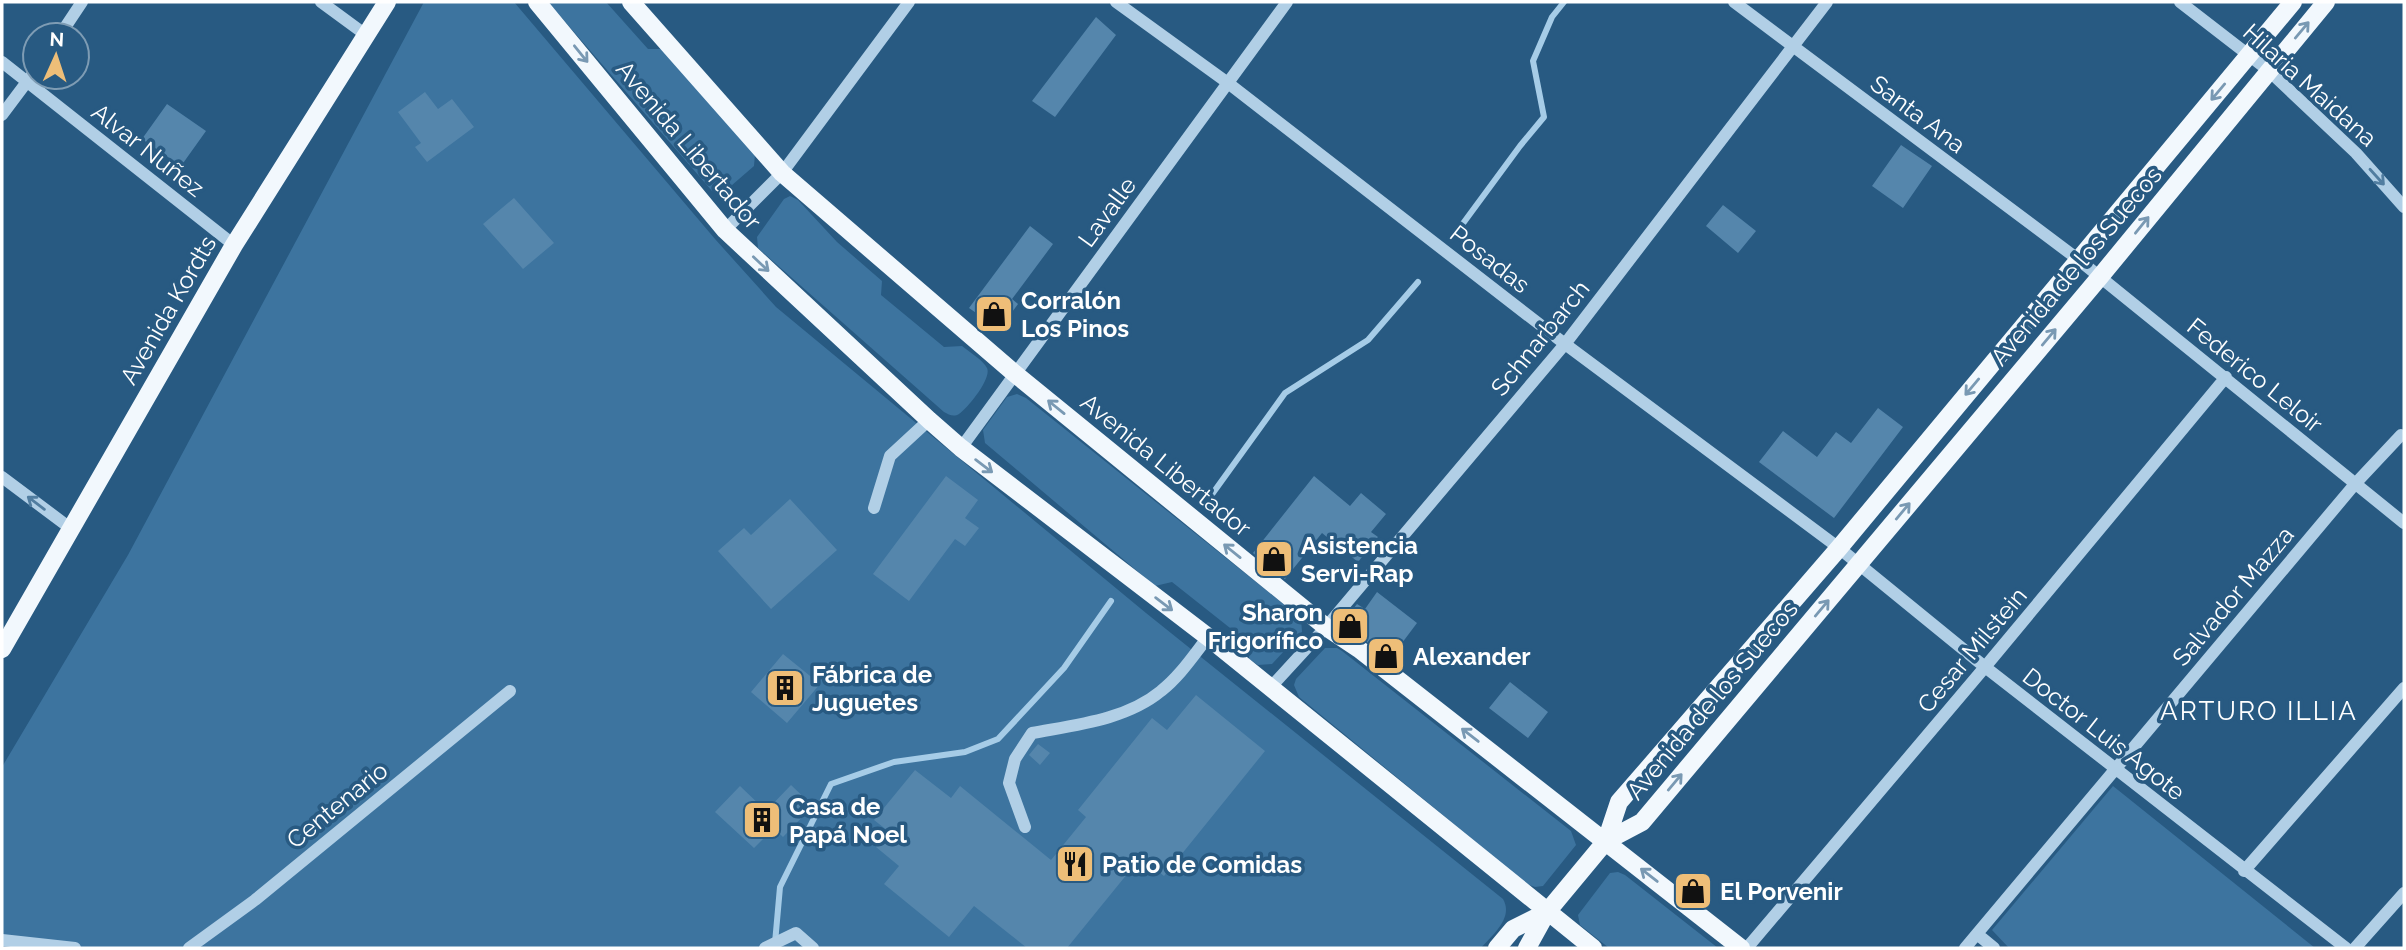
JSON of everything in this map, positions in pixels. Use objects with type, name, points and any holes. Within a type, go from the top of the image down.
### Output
[{"type":"main road","name":"Avenida Kordts","points":[[2,649],[234,245],[387,2]]},
{"type":"main road","name":"Avenida Libertador","points":[[537,2],[725,230],[929,420],[961,448],[1208,637],[1593,948]]},
{"type":"main road","name":"Avenida Libertador","points":[[631,2],[782,173],[1014,373],[1326,627],[1359,649],[1741,948]]},
{"type":"main road","name":"Avenida de los Suecos","points":[[1606,841],[1619,802],[1839,548],[2293,2]]},
{"type":"main road","name":"Avenida de los Suecos","points":[[1606,841],[1642,822],[2099,278],[2326,2]]},
{"type":"main road","points":[[1527,948],[1547,912],[1606,841]]},
{"type":"main road","points":[[1497,948],[1513,929],[1547,912]]},
{"type":"street","points":[[69,21],[82,2]]},
{"type":"street","points":[[321,2],[366,35]]},
{"type":"street","points":[[725,230],[782,173],[909,2]]},
{"type":"street","name":"Posadas","points":[[1116,2],[1228,83],[1565,344],[1839,548]]},
{"type":"street","name":"Lavalle","points":[[961,448],[1287,2]]},
{"type":"street","name":"Santa Ana","points":[[1734,2],[2079,260]]},
{"type":"street","name":"Schnarbarch","points":[[1270,688],[1326,627],[1565,344],[1827,2]]},
{"type":"street","name":"Hilaria Maidana","points":[[2180,2],[2268,71],[2356,153],[2404,207]]},
{"type":"street","name":"Alvar Nuñez","points":[[2,62],[21,71]]},
{"type":"street","points":[[2,115],[21,89]]},
{"type":"street","name":"Alvar Nuñez","points":[[49,91],[234,245]]},
{"type":"street","name":"Federico Leloir","points":[[2079,260],[2404,523]]},
{"type":"street","name":"Cesar Milstein","points":[[1747,948],[1986,667],[2226,377]]},
{"type":"street","points":[[874,508],[890,456],[929,420]]},
{"type":"street","name":"Salvador Mazza","points":[[1965,948],[2355,484],[2401,435]]},
{"type":"street","points":[[2,477],[70,528]]},
{"type":"street","name":"Doctor Luis Agote","points":[[1839,548],[2114,769],[2346,948]]},
{"type":"street","points":[[1025,827],[1009,783],[1015,759],[1032,733],[1126,712],[1160,692],[1184,669],[1208,637]]},
{"type":"street","points":[[2244,871],[2404,688]]},
{"type":"street","name":"Centenario","points":[[188,948],[255,900],[510,691]]},
{"type":"street","points":[[2355,948],[2404,893]]},
{"type":"street","points":[[765,948],[796,933],[813,948]]},
{"type":"street","points":[[1977,934],[1994,948]]},
{"type":"street","points":[[2,940],[75,948]]},
{"type":"shaded area","points":[[424,2],[514,2],[776,307],[1146,613],[1503,899],[1506,913],[1496,932],[1481,948],[2,948],[2,767],[128,555]]},
{"type":"shaded area","points":[[548,2],[606,2],[648,49],[663,49],[755,154],[754,166],[724,192],[718,194],[712,191]]},
{"type":"shaded area","points":[[790,196],[798,200],[837,242],[882,281],[881,295],[944,347],[962,346],[985,365],[988,373],[983,385],[959,414],[944,412],[758,248],[757,237],[784,199]]},
{"type":"shaded area","points":[[1017,394],[1026,398],[1301,618],[1302,632],[1272,664],[1258,665],[1249,659],[1249,643],[1172,582],[1155,586],[985,443],[983,430],[1007,397]]},
{"type":"shaded area","points":[[1325,648],[1342,651],[1571,831],[1576,845],[1543,886],[1527,884],[1299,697],[1294,685],[1296,679]]},
{"type":"shaded area","points":[[2113,786],[2315,948],[2009,948],[1992,930]]},
{"type":"shaded area","points":[[1618,872],[1718,948],[1609,948],[1580,925],[1578,915],[1610,873]]},
{"type":"building","points":[[1096,17],[1116,35],[1055,117],[1032,101]]},
{"type":"building","points":[[425,92],[438,109],[452,99],[474,127],[427,162],[415,147],[421,143],[398,112]]},
{"type":"building","points":[[167,104],[206,131],[181,166],[142,139]]},
{"type":"building","points":[[1901,145],[1932,166],[1903,208],[1872,186]]},
{"type":"building","points":[[514,198],[554,243],[523,269],[483,224]]},
{"type":"building","points":[[1723,205],[1756,231],[1738,253],[1706,226]]},
{"type":"building","points":[[1030,226],[1053,244],[1012,299],[1018,304],[1007,319],[989,322],[969,308]]},
{"type":"building","points":[[1878,408],[1903,427],[1834,518],[1759,462],[1783,431],[1817,457],[1836,432],[1851,443]]},
{"type":"building","points":[[946,476],[978,500],[965,518],[979,528],[965,546],[955,539],[909,601],[873,574]]},
{"type":"building","points":[[1314,476],[1350,506],[1361,493],[1386,514],[1371,532],[1378,537],[1358,562],[1322,533],[1285,579],[1253,553]]},
{"type":"building","points":[[790,499],[837,550],[771,609],[718,551],[744,528],[751,535]]},
{"type":"building","points":[[1377,592],[1417,623],[1390,659],[1345,626],[1345,619],[1357,604],[1365,609]]},
{"type":"building","name":"Fábrica de Juguetes","points":[[783,654],[820,684],[787,723],[751,692]]},
{"type":"building","points":[[1510,682],[1548,712],[1528,738],[1489,708]]},
{"type":"building","points":[[1196,695],[1265,751],[1164,876],[1141,857],[1067,948],[1027,948],[974,906],[949,937],[884,884],[899,866],[876,847],[888,831],[874,820],[915,770],[951,798],[960,786],[1051,860],[1086,817],[1078,810],[1152,718],[1167,730]]},
{"type":"building","points":[[1038,744],[1050,753],[1040,765],[1029,755]]},
{"type":"building","name":"Casa de Papá Noel","points":[[791,785],[813,806],[783,837],[774,828],[754,848],[715,812],[740,786],[766,811]]},
{"type":"waterway","points":[[1453,237],[1544,117],[1533,61],[1552,17],[1564,2]]},
{"type":"waterway","points":[[1205,504],[1285,393],[1368,340],[1418,282]]},
{"type":"waterway","points":[[775,943],[780,887],[831,784],[894,762],[965,752],[998,739],[1064,668],[1111,601]]},
{"type":"place","name":"Corralón Los Pinos","points":[[994,314]]},
{"type":"place","name":"Asistencia Servi-Rap","points":[[1274,559]]},
{"type":"place","name":"Sharon Frigorífico","points":[[1350,626]]},
{"type":"place","name":"Alexander","points":[[1386,656]]},
{"type":"place","name":"Fábrica de Juguetes","points":[[785,688]]},
{"type":"place","name":"Casa de Papá Noel","points":[[762,820]]},
{"type":"place","name":"Patio de Comidas","points":[[1075,864]]},
{"type":"place","name":"El Porvenir","points":[[1693,891]]},
{"type":"district","name":"ARTURO ILLIA","points":[[2259,711]]}]
